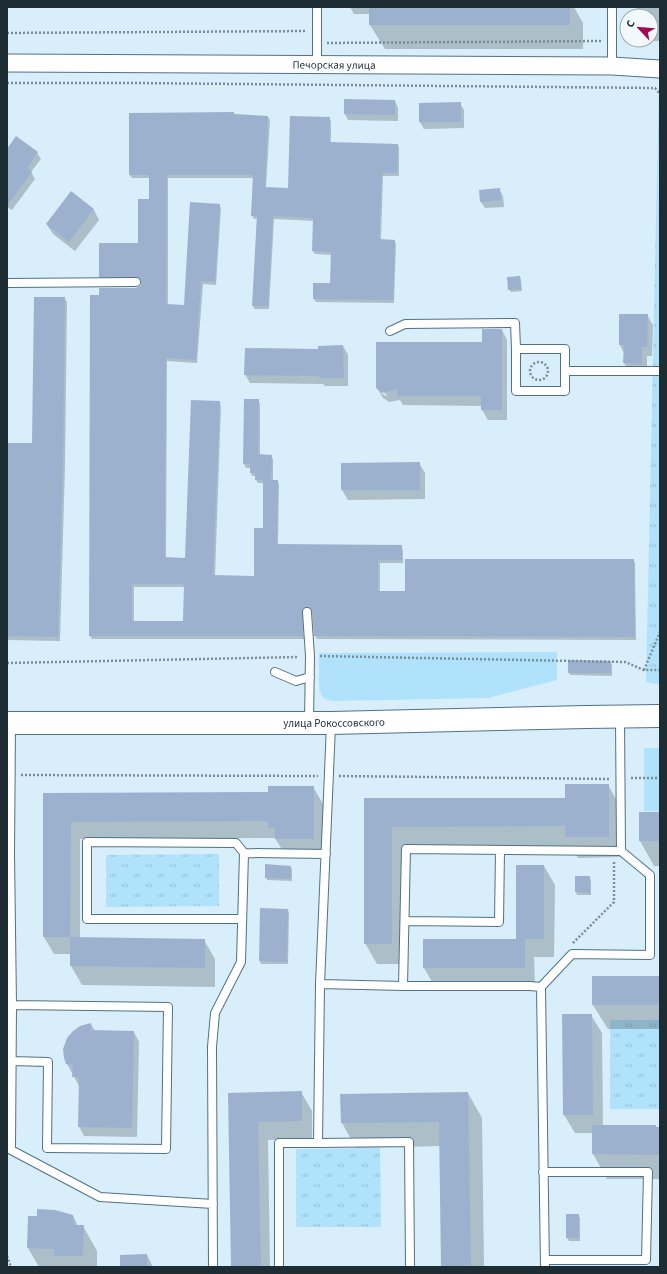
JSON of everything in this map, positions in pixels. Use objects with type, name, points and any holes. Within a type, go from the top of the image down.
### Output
[{"type":"main road","name":"улица Рокоссовского","points":[[9,723],[331,723],[660,716]]},
{"type":"street","name":"Печорская улица","points":[[7,64],[612,66],[660,69]]},
{"type":"lane","points":[[317,7],[317,65]]},
{"type":"lane","points":[[612,7],[612,66]]},
{"type":"lane","points":[[7,283],[136,282]]},
{"type":"lane","points":[[390,331],[405,324],[515,323],[516,391],[565,391],[565,349],[516,349]]},
{"type":"lane","points":[[565,372],[660,371]]},
{"type":"lane","points":[[307,612],[310,656],[309,723]]},
{"type":"lane","points":[[275,672],[296,681],[310,677]]},
{"type":"lane","points":[[617,851],[620,716]]},
{"type":"lane","points":[[9,723],[9,854],[12,1005],[11,1150],[100,1197],[213,1204]]},
{"type":"lane","points":[[318,1142],[320,984],[331,723]]},
{"type":"lane","points":[[213,1267],[212,1047],[215,1013],[241,962],[244,853],[236,843],[87,842],[87,919],[241,919]]},
{"type":"lane","points":[[403,986],[406,849],[617,851],[650,875],[650,955],[572,954],[540,987],[543,1172],[545,1264],[646,1260],[648,1172],[543,1172]]},
{"type":"lane","points":[[404,921],[499,922],[500,850]]},
{"type":"lane","points":[[244,853],[326,854]]},
{"type":"lane","points":[[320,984],[540,987]]},
{"type":"lane","points":[[11,1061],[48,1062],[47,1148],[166,1149],[168,1007],[12,1005]]},
{"type":"lane","points":[[279,1267],[279,1143],[318,1142],[409,1142],[410,1267]]},
{"type":"path","points":[[7,33],[317,31]]},
{"type":"path","points":[[317,43],[612,41]]},
{"type":"path","points":[[7,83],[655,88],[660,94]]},
{"type":"path","points":[[539,362],[545,364],[548,371],[545,378],[538,380],[532,377],[530,370],[532,364],[539,362]]},
{"type":"path","points":[[644,670],[660,632]]},
{"type":"path","points":[[7,663],[310,656],[625,662],[644,670],[660,670]]},
{"type":"path","points":[[569,946],[614,902],[617,851]]},
{"type":"path","points":[[7,1256],[11,1267]]},
{"type":"green space","points":[[660,80],[660,685],[646,682]]},
{"type":"green space","points":[[557,652],[557,680],[488,698],[332,701],[323,698],[319,689],[319,653]]},
{"type":"green space","points":[[644,748],[660,748],[660,811],[644,811]]},
{"type":"green space","points":[[219,854],[219,906],[106,907],[106,855]]},
{"type":"green space","points":[[610,1020],[660,1020],[660,1109],[610,1109]]},
{"type":"green space","points":[[380,1148],[381,1227],[296,1227],[296,1149]]},
{"type":"building","points":[[369,7],[570,7],[570,25],[369,25]]},
{"type":"building","points":[[344,99],[395,100],[395,115],[344,114]]},
{"type":"building","points":[[461,102],[461,122],[419,122],[419,103]]},
{"type":"building","points":[[234,112],[234,114],[268,116],[265,187],[288,188],[290,116],[330,117],[329,142],[398,144],[397,173],[382,173],[379,239],[395,240],[393,300],[313,299],[313,283],[330,283],[331,252],[312,251],[313,218],[273,216],[268,306],[252,306],[257,216],[251,216],[253,175],[167,175],[166,304],[184,305],[190,202],[220,204],[215,282],[201,281],[196,360],[166,358],[165,557],[185,558],[191,400],[220,401],[213,575],[254,576],[254,528],[263,528],[263,480],[255,480],[255,473],[250,473],[250,464],[243,464],[244,399],[259,399],[258,454],[272,455],[271,480],[278,480],[277,544],[402,545],[402,560],[378,560],[378,591],[405,591],[405,559],[634,559],[635,637],[314,636],[312,611],[307,607],[304,608],[302,612],[303,636],[89,636],[90,295],[99,295],[99,288],[136,288],[141,285],[141,280],[136,277],[99,277],[99,243],[138,243],[138,199],[149,199],[149,175],[129,175],[129,113]],"holes":[[[132,584],[184,584],[183,621],[132,621]]]},
{"type":"building","points":[[16,136],[38,152],[27,168],[32,172],[7,206],[7,149]]},
{"type":"building","points":[[500,188],[501,200],[480,202],[479,190]]},
{"type":"building","points":[[71,191],[94,209],[69,242],[46,224]]},
{"type":"building","points":[[520,276],[521,289],[508,290],[507,277]]},
{"type":"building","points":[[34,297],[65,297],[63,462],[58,637],[7,636],[7,443],[32,443]]},
{"type":"building","points":[[619,314],[648,314],[647,347],[642,347],[642,364],[623,363],[624,345],[619,345]]},
{"type":"building","points":[[482,329],[502,329],[502,410],[481,410],[481,396],[397,396],[397,389],[382,393],[376,388],[376,342],[482,342]]},
{"type":"building","points":[[343,345],[344,378],[319,378],[319,376],[244,375],[245,348],[318,349],[318,346]]},
{"type":"building","points":[[420,462],[420,490],[341,490],[341,463]]},
{"type":"building","points":[[568,660],[611,661],[611,673],[568,673]]},
{"type":"building","points":[[565,784],[609,784],[609,837],[565,837],[565,826],[392,827],[392,944],[364,944],[364,798],[565,798]]},
{"type":"building","points":[[268,786],[314,786],[314,839],[275,839],[275,828],[268,828],[268,821],[71,822],[70,937],[43,937],[43,793],[268,792]]},
{"type":"building","points":[[639,812],[660,812],[660,841],[639,841]]},
{"type":"building","points":[[265,864],[291,866],[291,879],[265,878]]},
{"type":"building","points":[[516,865],[544,865],[544,939],[516,939]]},
{"type":"building","points":[[575,876],[590,876],[590,893],[575,892]]},
{"type":"building","points":[[260,908],[288,909],[287,962],[259,961]]},
{"type":"building","points":[[70,937],[205,939],[205,968],[70,966]]},
{"type":"building","points":[[423,939],[525,939],[525,968],[423,968]]},
{"type":"building","points":[[592,976],[660,976],[660,1003],[657,1003],[657,1005],[592,1005]]},
{"type":"building","points":[[562,1014],[592,1014],[593,1115],[563,1115]]},
{"type":"building","points":[[91,1023],[91,1030],[134,1031],[132,1128],[78,1127],[79,1077],[72,1077],[73,1065],[66,1064],[63,1049],[67,1038],[73,1031],[80,1026]]},
{"type":"building","points":[[302,1091],[302,1121],[258,1122],[261,1267],[231,1267],[228,1093]]},
{"type":"building","points":[[468,1092],[471,1267],[441,1267],[439,1122],[341,1123],[340,1094]]},
{"type":"building","points":[[592,1125],[656,1125],[656,1127],[660,1127],[660,1155],[592,1154]]},
{"type":"building","points":[[37,1209],[55,1210],[73,1215],[74,1225],[84,1225],[83,1256],[54,1256],[54,1249],[27,1248],[28,1216],[37,1216]]},
{"type":"building","points":[[566,1214],[579,1214],[579,1238],[566,1238]]},
{"type":"building","points":[[147,1254],[147,1267],[120,1267],[120,1255]]}]
